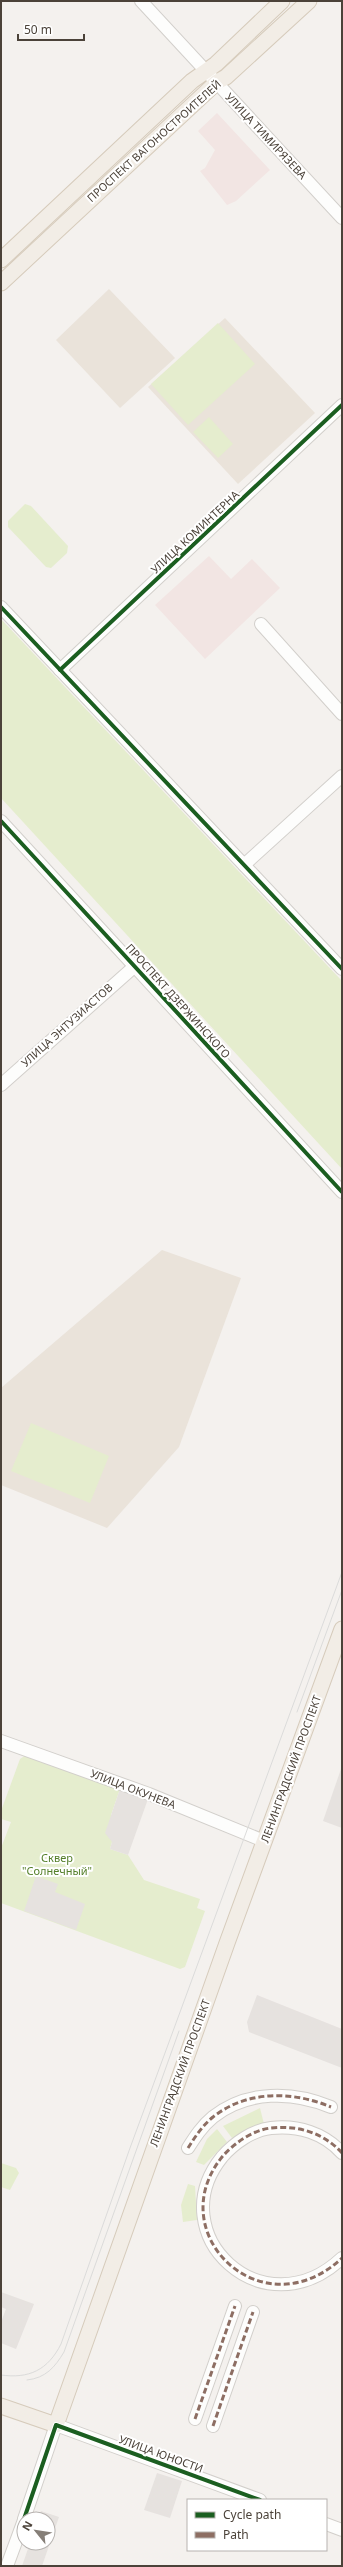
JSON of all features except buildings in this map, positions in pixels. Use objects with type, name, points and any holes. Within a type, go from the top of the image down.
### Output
[{"type":"main road","name":"ПРОСПЕКТ ВАГОНОСТРОИТЕЛЕЙ","points":[[1,260],[205,70],[216,64],[282,1]]},
{"type":"main road","name":"ПРОСПЕКТ ВАГОНОСТРОИТЕЛЕЙ","points":[[1,283],[217,82],[226,77],[309,1]]},
{"type":"main road","name":"ЛЕНИНГРАДСКИЙ ПРОСПЕКТ","points":[[56,2425],[264,1841],[342,1629]]},
{"type":"main road","name":"УЛИЦА ЮНОСТИ","points":[[1,2406],[56,2425]]},
{"type":"street","name":"УЛИЦА ТИМИРЯЗЕВА","points":[[141,1],[342,218]]},
{"type":"street","name":"УЛИЦА КОМИНТЕРНА","points":[[60,670],[342,405]]},
{"type":"street","points":[[1,607],[342,969]]},
{"type":"street","points":[[261,624],[342,714]]},
{"type":"street","points":[[244,865],[342,776]]},
{"type":"street","name":"ПРОСПЕКТ ДЗЕРЖИНСКОГО","points":[[1,821],[342,1192]]},
{"type":"street","name":"УЛИЦА ЭНТУЗИАСТОВ","points":[[1,1085],[135,966]]},
{"type":"street","name":"УЛИЦА ОКУНЕВА","points":[[1,1741],[149,1794],[264,1841]]},
{"type":"street","points":[[188,2148],[213,2118],[248,2100],[276,2095],[289,2095],[310,2099],[331,2107]]},
{"type":"street","points":[[342,2153],[319,2136],[300,2129],[280,2127],[260,2131],[234,2145],[220,2160],[208,2180],[203,2208],[205,2222],[221,2256],[239,2272],[256,2281],[275,2285],[295,2284],[325,2272],[342,2258]]},
{"type":"street","points":[[195,2419],[235,2306]]},
{"type":"street","points":[[213,2426],[253,2312]]},
{"type":"street","name":"УЛИЦА ЮНОСТИ","points":[[56,2425],[257,2499]]},
{"type":"street","name":"ЛЕНИНГРАДСКИЙ ПРОСПЕКТ","points":[[27,2511],[56,2425]]},
{"type":"street","points":[[327,2524],[342,2530]]},
{"type":"street","name":"ЛЕНИНГРАДСКИЙ ПРОСПЕКТ","points":[[7,2566],[16,2541]]},
{"type":"shaded area","points":[[217,113],[270,170],[236,201],[227,205],[200,171],[205,168],[215,150],[198,131]]},
{"type":"shaded area","points":[[109,289],[175,358],[120,408],[56,340]]},
{"type":"shaded area","points":[[225,318],[315,413],[238,484],[148,387]]},
{"type":"shaded area","points":[[209,556],[231,579],[252,559],[280,588],[205,659],[155,605]]},
{"type":"shaded area","points":[[162,1250],[241,1278],[179,1447],[107,1528],[1,1485],[1,1388]]},
{"type":"shaded area","points":[[342,1766],[342,1828],[323,1821]]},
{"type":"shaded area","points":[[120,1789],[148,1799],[128,1855],[110,1849],[112,1842],[105,1833]]},
{"type":"shaded area","points":[[36,1876],[58,1884],[55,1892],[85,1904],[76,1930],[24,1911]]},
{"type":"shaded area","points":[[257,1995],[342,2029],[342,2068],[249,2032],[247,2022]]},
{"type":"shaded area","points":[[1,2292],[34,2304],[16,2349],[1,2343],[1,2322],[6,2309],[1,2307]]},
{"type":"shaded area","points":[[157,2473],[182,2481],[170,2518],[144,2510]]},
{"type":"shaded area","points":[[56,2516],[59,2517],[56,2526]]},
{"type":"shaded area","points":[[27,2551],[47,2551],[42,2566],[22,2566]]},
{"type":"green space","points":[[218,323],[255,364],[188,425],[151,384]]},
{"type":"green space","points":[[209,417],[233,444],[218,458],[193,432]]},
{"type":"green space","points":[[25,504],[31,506],[68,546],[67,553],[51,568],[46,567],[8,527],[8,521]]},
{"type":"green space","points":[[1,619],[342,981],[342,1169],[1,798]]},
{"type":"green space","points":[[31,1423],[109,1456],[90,1503],[11,1471]]},
{"type":"green space","name":"Сквер \"Солнечный\"","points":[[26,1755],[120,1789],[111,1815],[112,1842],[110,1849],[128,1855],[144,1880],[200,1899],[197,1908],[205,1911],[185,1967],[180,1969],[1,1903],[1,1848],[11,1822],[1,1819],[1,1811],[20,1759]]},
{"type":"green space","points":[[260,2108],[264,2124],[232,2138],[223,2126]]},
{"type":"green space","points":[[217,2129],[227,2142],[204,2165],[196,2162],[207,2139]]},
{"type":"green space","points":[[1,2163],[16,2168],[19,2173],[10,2190],[1,2187]]},
{"type":"green space","points":[[188,2184],[195,2186],[197,2220],[183,2222],[181,2205]]},
{"type":"tram line","points":[[1,2375],[20,2376],[37,2371],[50,2360],[61,2344],[130,2148],[342,1572]]},
{"type":"tram line","points":[[297,1712],[342,1590]]},
{"type":"tram line","points":[[27,2380],[40,2377],[49,2371],[64,2352],[179,2031]]},
{"type":"marked path","points":[[188,2148],[209,2120],[226,2108],[240,2102],[270,2096],[286,2096],[301,2098],[331,2107]]},
{"type":"marked path","points":[[342,2153],[327,2140],[301,2129],[281,2127],[257,2131],[238,2142],[222,2157],[206,2186],[203,2216],[212,2242],[229,2264],[253,2279],[281,2284],[312,2278],[342,2258]]},
{"type":"marked path","points":[[195,2419],[235,2306]]},
{"type":"marked path","points":[[213,2426],[253,2312]]},
{"type":"cycle path","points":[[60,670],[342,405]]},
{"type":"cycle path","points":[[1,607],[342,969]]},
{"type":"cycle path","points":[[1,821],[342,1192]]},
{"type":"cycle path","points":[[27,2511],[56,2425],[257,2499]]}]
